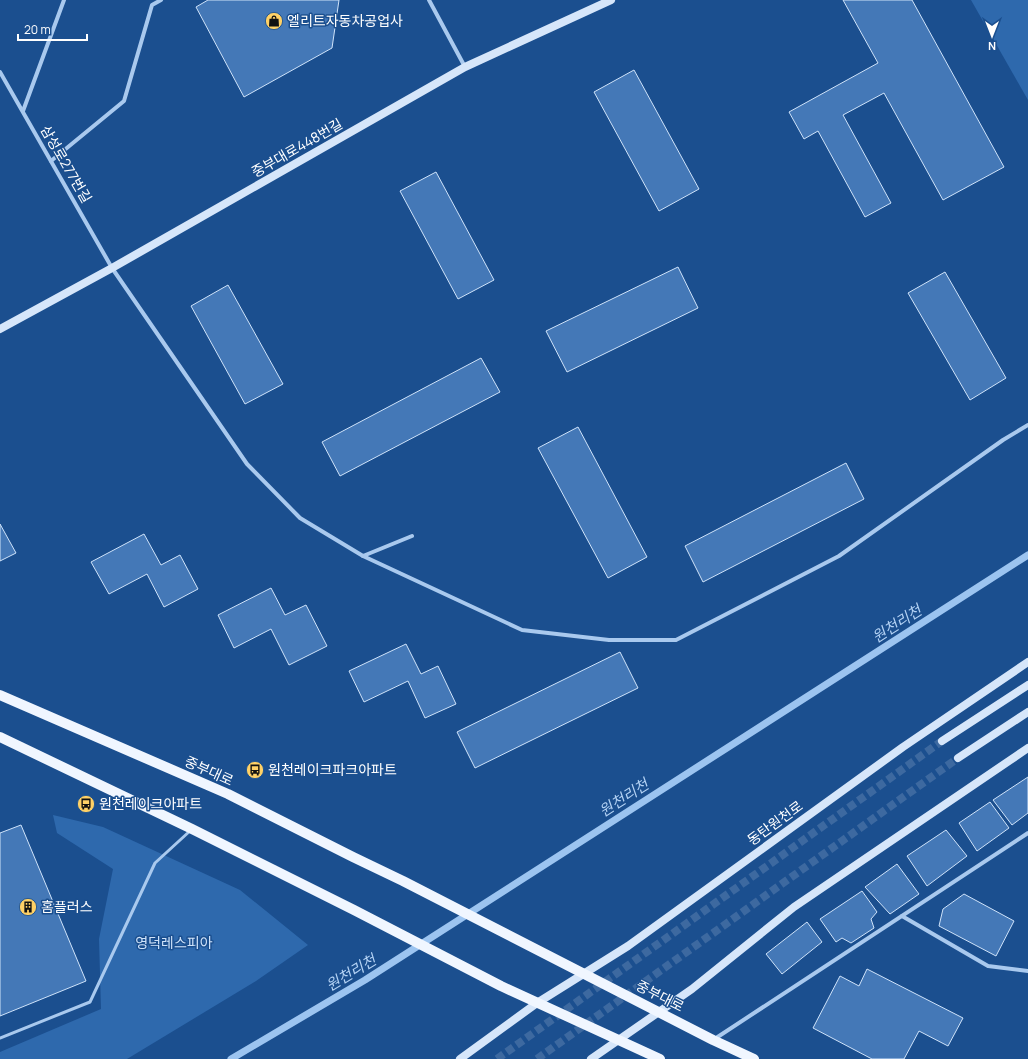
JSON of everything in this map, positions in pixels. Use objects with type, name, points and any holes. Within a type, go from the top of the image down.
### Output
[{"type":"main road","name":"중부대로448번길","points":[[0,329],[112,268],[465,67],[611,0]]},
{"type":"main road","name":"동탄원천로","points":[[460,1059],[537,1003],[628,946],[903,747],[1028,662]]},
{"type":"main road","points":[[942,740],[1028,685]]},
{"type":"main road","name":"중부대로","points":[[0,694],[228,794],[554,957],[713,1040],[754,1059]]},
{"type":"main road","points":[[958,758],[1028,712]]},
{"type":"main road","points":[[0,737],[192,829],[502,986],[660,1059]]},
{"type":"main road","points":[[592,1059],[692,989],[794,907],[1028,748]]},
{"type":"street","points":[[23,112],[64,0]]},
{"type":"street","points":[[51,161],[124,102],[152,5],[161,0]]},
{"type":"street","points":[[428,0],[465,67]]},
{"type":"street","name":"삼성로277번길","points":[[0,72],[112,268],[247,464],[300,518],[363,556],[522,630],[609,640],[676,640],[839,556],[1003,440],[1028,426]]},
{"type":"street","points":[[363,556],[412,536]]},
{"type":"street","points":[[713,1040],[1028,833]]},
{"type":"street","points":[[902,916],[988,966],[1028,971]]},
{"type":"lane","points":[[0,1038],[90,1002],[155,862],[192,829]]},
{"type":"green space","points":[[971,0],[1028,0],[1028,100]]},
{"type":"green space","name":"영덕레스피아","points":[[53,815],[103,827],[240,890],[308,945],[256,981],[127,1059],[0,1059],[0,1052],[101,1009],[99,939],[113,869],[57,833]]},
{"type":"building","points":[[208,0],[339,0],[332,48],[244,97],[196,7]]},
{"type":"building","points":[[843,0],[912,0],[1004,167],[943,200],[884,93],[843,115],[891,203],[865,217],[818,131],[804,139],[789,112],[878,63]]},
{"type":"building","points":[[634,70],[699,189],[659,211],[594,92]]},
{"type":"building","points":[[436,172],[494,280],[458,299],[400,191]]},
{"type":"building","points":[[678,267],[698,308],[567,372],[546,331]]},
{"type":"building","points":[[945,272],[1006,378],[970,400],[908,293]]},
{"type":"building","points":[[228,285],[283,384],[245,404],[191,306]]},
{"type":"building","points":[[481,358],[500,392],[340,476],[322,442]]},
{"type":"building","points":[[578,427],[647,557],[608,578],[538,448]]},
{"type":"building","points":[[846,463],[864,499],[703,582],[685,546]]},
{"type":"building","points":[[0,524],[16,553],[0,561]]},
{"type":"building","points":[[144,534],[161,565],[180,555],[198,589],[164,607],[147,574],[109,594],[91,562]]},
{"type":"building","points":[[271,588],[285,615],[306,605],[327,646],[289,665],[271,629],[234,648],[218,615]]},
{"type":"building","points":[[406,644],[421,674],[438,666],[456,704],[425,718],[408,681],[364,702],[349,671]]},
{"type":"building","points":[[620,652],[638,688],[475,768],[457,732]]},
{"type":"building","points":[[1028,777],[1028,813],[1012,825],[993,800]]},
{"type":"building","points":[[990,802],[1009,828],[977,851],[959,823]]},
{"type":"building","name":"홈플러스","points":[[21,825],[86,981],[0,1016],[0,833]]},
{"type":"building","points":[[946,830],[967,856],[927,886],[907,856]]},
{"type":"building","points":[[897,864],[919,894],[890,914],[865,887]]},
{"type":"building","points":[[862,891],[877,912],[871,919],[874,928],[851,943],[842,938],[836,942],[820,919]]},
{"type":"building","points":[[964,894],[1014,921],[996,956],[939,926],[943,909]]},
{"type":"building","points":[[807,922],[822,942],[782,974],[766,954]]},
{"type":"building","points":[[867,969],[963,1018],[948,1046],[919,1031],[904,1059],[872,1059],[813,1028],[840,976],[859,986]]},
{"type":"waterway","name":"원천리천","points":[[231,1059],[365,980],[1028,555]]},
{"type":"tunnel","points":[[497,1059],[942,741]]},
{"type":"tunnel","points":[[537,1059],[958,758]]},
{"type":"place","name":"엘리트자동차공업사","points":[[274,21]]},
{"type":"place","name":"원천레이크파크아파트","points":[[255,770]]},
{"type":"place","name":"원천레이크아파트","points":[[86,804]]},
{"type":"place","name":"홈플러스","points":[[28,907]]}]
